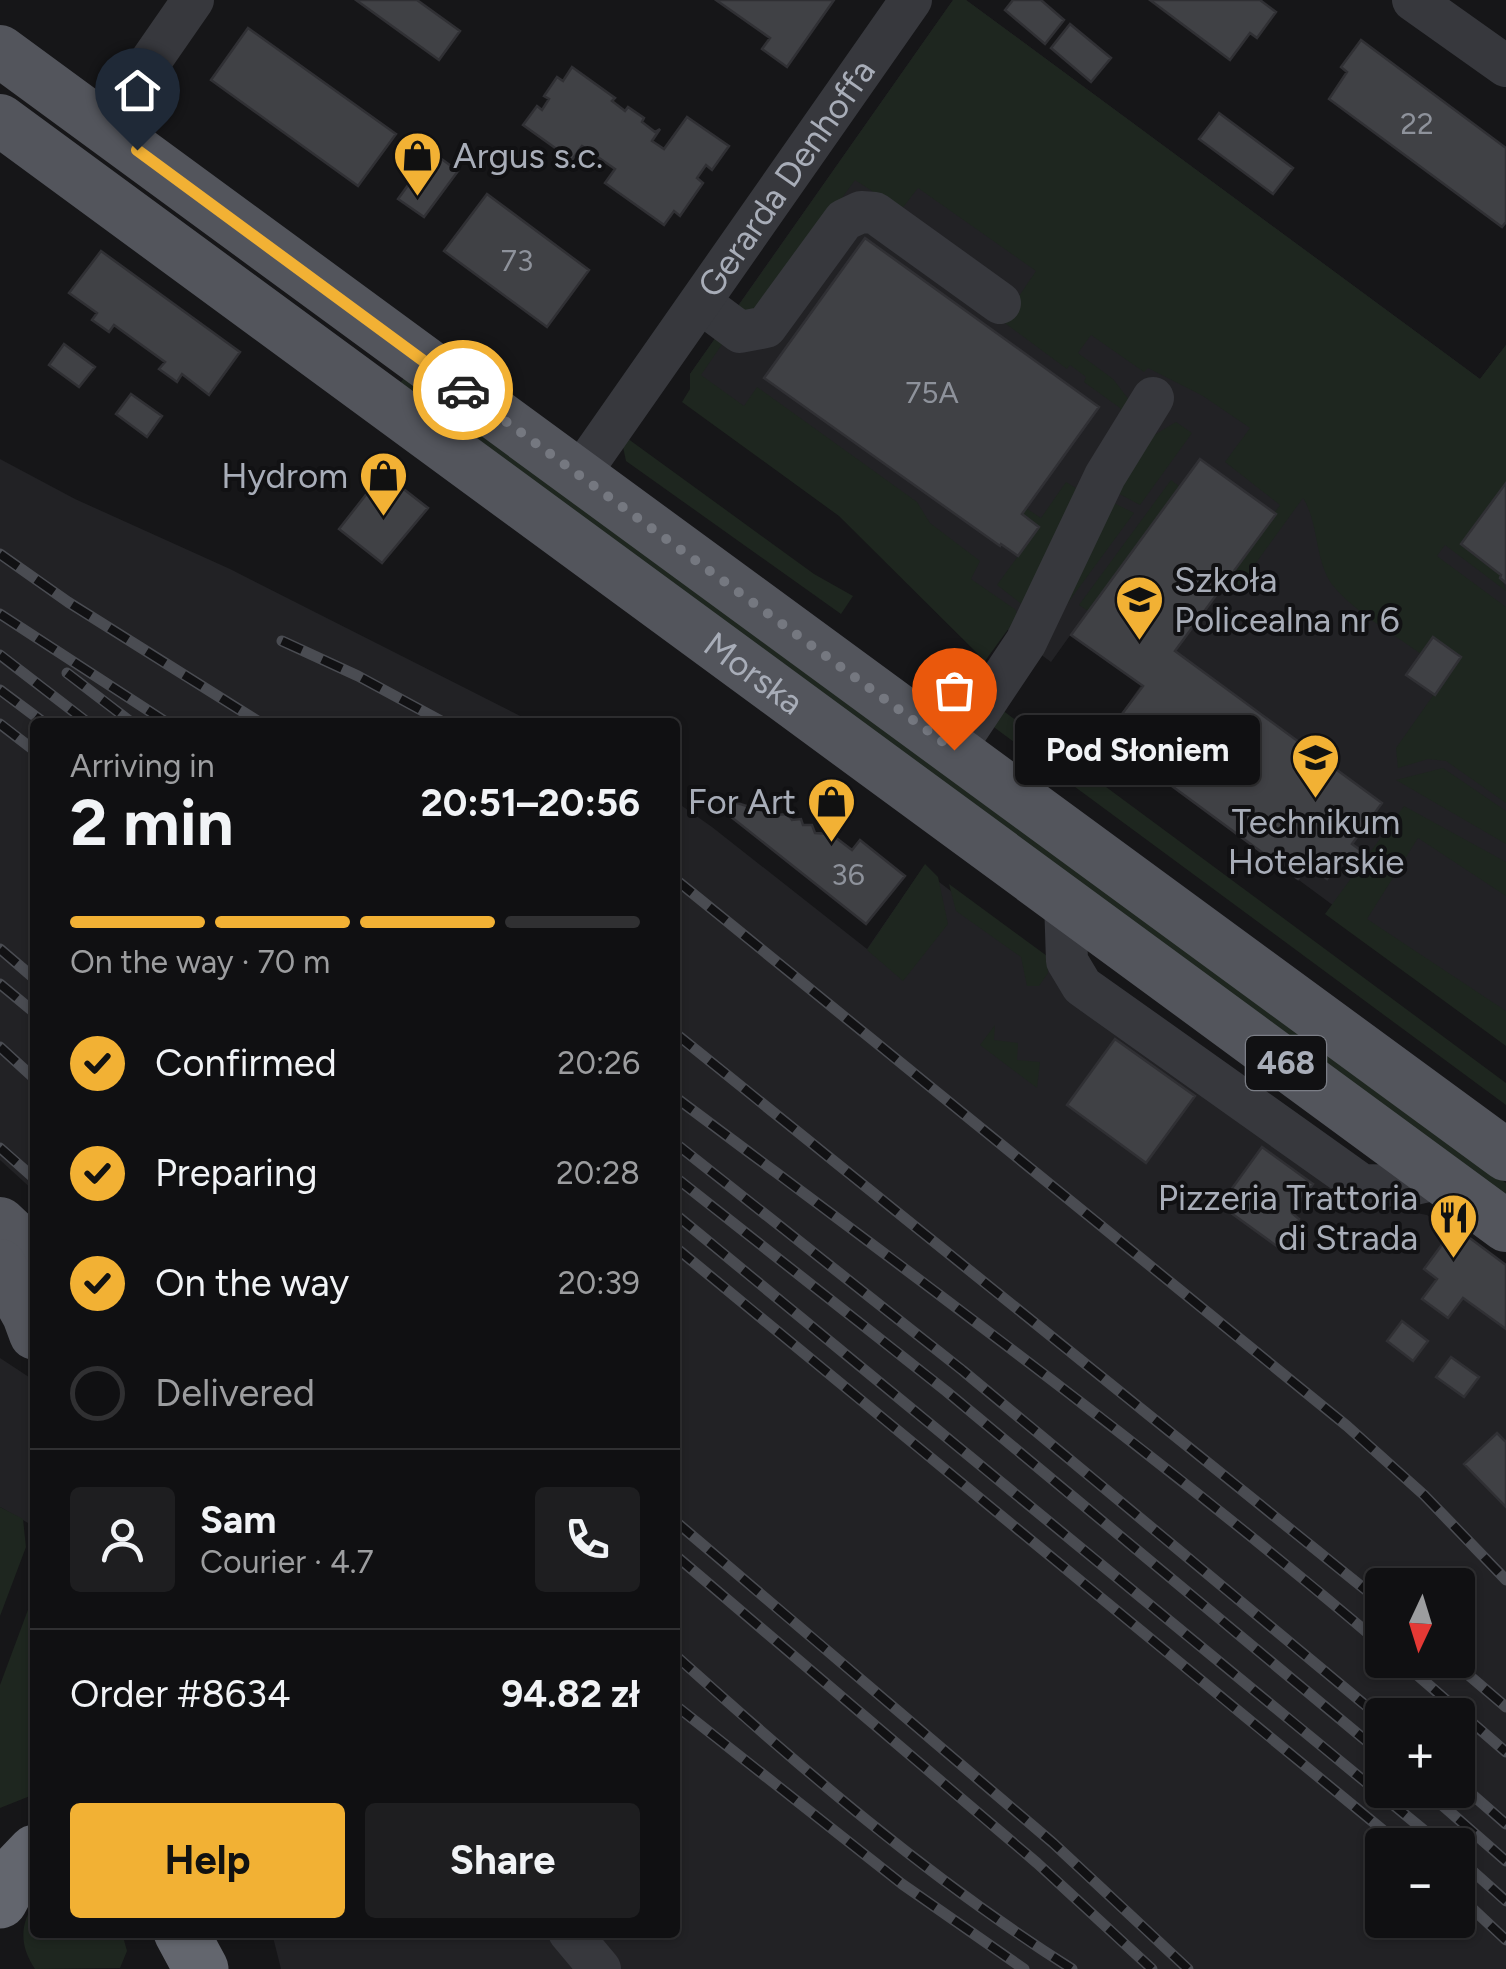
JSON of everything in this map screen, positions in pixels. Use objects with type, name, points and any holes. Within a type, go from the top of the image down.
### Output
[{"type":"highway","points":[[0,1852],[30,1840]]},
{"type":"highway","points":[[0,1902],[15,1873],[30,1857]]},
{"type":"highway","points":[[169,1969],[176,1955],[177,1938]]},
{"type":"highway","points":[[182,1938],[201,1969]]},
{"type":"main road","name":"Morska","points":[[0,50],[1506,1156]]},
{"type":"main road","name":"Morska","points":[[0,120],[1506,1226]]},
{"type":"main road","points":[[0,1222],[30,1251]]},
{"type":"main road","points":[[0,1266],[30,1320]]},
{"type":"street","points":[[106,127],[193,0]]},
{"type":"street","name":"Gerarda Denhoffa","points":[[579,475],[911,0]]},
{"type":"street","points":[[1414,0],[1506,66]]},
{"type":"street","points":[[700,304],[740,332],[766,327],[844,220],[861,212],[875,213],[1000,303]]},
{"type":"street","points":[[954,750],[1026,642],[1105,476],[1154,398]]},
{"type":"street","points":[[179,1938],[186,1969]]},
{"type":"street","points":[[573,1938],[600,1969]]},
{"type":"shaded area","points":[[953,0],[966,0],[1480,379],[1506,345],[1506,1033],[1105,737],[1141,685],[1071,634],[1051,662],[691,396],[690,374]]},
{"type":"shaded area","points":[[953,0],[966,0],[1480,379],[1506,345],[1506,483],[1461,544],[1501,575],[1506,591],[1445,545],[1437,556],[1506,607],[1506,803],[1446,761],[1428,759],[1398,768],[1396,748],[1461,656],[1433,637],[1421,654],[1336,590],[1324,570],[1303,498],[1237,589],[1227,581],[1280,505],[1225,462],[1250,428],[1203,396],[1148,368],[1144,372],[1091,335],[1078,353],[1113,379],[1130,401],[1123,428],[1120,408],[1084,382],[1086,377],[1070,365],[1067,369],[1002,321],[1036,271],[918,188],[901,210],[855,180],[763,307],[753,311],[736,309]]},
{"type":"shaded area","points":[[716,337],[723,343],[701,375],[744,406],[757,387],[917,502],[930,523],[980,561],[971,579],[1016,610],[1017,617],[985,661],[839,516],[682,402],[690,389],[690,374]]},
{"type":"shaded area","points":[[407,375],[1506,1183],[1506,1197],[399,384]]},
{"type":"shaded area","points":[[1176,422],[1192,433],[1140,505],[1114,491],[1151,437]]},
{"type":"shaded area","points":[[620,433],[814,574],[853,596],[841,614],[626,461]]},
{"type":"shaded area","points":[[0,459],[75,499],[230,569],[524,718],[30,718],[30,1187],[0,1160]]},
{"type":"shaded area","points":[[1171,480],[1180,487],[1088,611],[1079,605]]},
{"type":"shaded area","points":[[1066,482],[1079,490],[1028,609],[997,585],[1039,527],[1022,514],[1026,508],[1041,518]]},
{"type":"shaded area","points":[[1110,501],[1134,513],[1064,608]]},
{"type":"shaded area","points":[[998,707],[1506,1083],[1506,1105],[987,722]]},
{"type":"shaded area","points":[[1443,768],[1506,811],[1506,844],[1396,780]]},
{"type":"shaded area","points":[[680,805],[867,949],[922,869],[1360,1202],[1427,1215],[1451,1232],[1455,1227],[1506,1265],[1506,1969],[281,1969],[273,1938],[680,1938]]},
{"type":"shaded area","points":[[1404,806],[1506,862],[1506,896],[1418,838],[1367,919],[1506,1011],[1506,1046],[1325,914]]},
{"type":"shaded area","points":[[925,864],[938,877],[948,924],[903,981],[867,950]]},
{"type":"shaded area","points":[[949,884],[1047,956],[1048,973],[1039,986],[1027,986],[1021,957],[956,911]]},
{"type":"shaded area","points":[[995,1025],[994,1040],[1018,1043],[1017,1060],[1040,1062],[1037,1088],[980,1045]]},
{"type":"shaded area","points":[[0,1358],[30,1378],[30,1524],[0,1507]]},
{"type":"shaded area","points":[[0,1507],[23,1519],[26,1547],[0,1616]]},
{"type":"shaded area","points":[[30,1604],[30,1796],[0,1808],[0,1685]]},
{"type":"shaded area","points":[[30,1911],[30,1938],[123,1938],[127,1951],[120,1968],[35,1969],[23,1936]]},
{"type":"building","points":[[356,0],[417,0],[460,31],[439,60]]},
{"type":"building","points":[[716,0],[834,0],[787,67],[762,49],[770,38]]},
{"type":"building","points":[[1013,0],[1041,0],[1064,20],[1045,44],[1005,10]]},
{"type":"building","points":[[1150,0],[1260,0],[1276,12],[1257,38],[1250,33],[1230,60]]},
{"type":"building","points":[[1070,24],[1111,58],[1091,82],[1051,48]]},
{"type":"building","points":[[248,28],[396,134],[358,186],[211,80]]},
{"type":"building","points":[[1361,40],[1506,148],[1506,222],[1502,227],[1329,99],[1347,72],[1341,67]]},
{"type":"building","points":[[572,67],[615,98],[612,101],[625,111],[628,107],[644,118],[642,122],[655,132],[660,129],[652,141],[664,149],[687,117],[729,146],[712,170],[706,165],[697,178],[703,183],[680,216],[674,211],[664,225],[605,183],[615,169],[582,146],[572,160],[523,125],[537,106],[542,110],[549,99],[544,96],[557,77],[563,81]]},
{"type":"building","points":[[1219,113],[1293,168],[1273,194],[1199,139]]},
{"type":"building","points":[[432,152],[458,171],[424,217],[398,199]]},
{"type":"building","points":[[487,194],[589,270],[547,327],[444,251]]},
{"type":"building","points":[[865,238],[1099,407],[1022,514],[1039,527],[1018,556],[764,378]]},
{"type":"building","points":[[101,251],[240,352],[209,395],[182,374],[177,382],[159,369],[165,362],[114,325],[109,332],[92,320],[97,313],[69,293]]},
{"type":"building","points":[[64,344],[95,367],[79,387],[49,365]]},
{"type":"building","points":[[131,394],[162,416],[147,437],[116,414]]},
{"type":"building","points":[[1200,459],[1276,514],[1175,651],[1382,803],[1352,844],[1367,855],[1359,866],[1344,855],[1327,879],[1308,865],[1298,879],[1123,750],[1134,736],[1116,722],[1143,686],[1071,635]]},
{"type":"building","name":"Hydrom","points":[[383,473],[428,508],[382,563],[339,529]]},
{"type":"building","points":[[1506,483],[1506,583],[1461,544]]},
{"type":"building","points":[[1433,637],[1461,657],[1435,695],[1406,675]]},
{"type":"building","points":[[734,802],[775,815],[788,814],[792,820],[801,819],[803,825],[812,825],[815,833],[831,834],[852,850],[860,840],[905,876],[866,924],[725,812]]},
{"type":"building","points":[[1115,1039],[1195,1096],[1146,1163],[1067,1105]]},
{"type":"building","points":[[1262,1147],[1313,1184],[1292,1213],[1299,1219],[1278,1247],[1220,1205]]},
{"type":"building","points":[[1455,1227],[1506,1265],[1506,1329],[1463,1298],[1448,1318],[1422,1299],[1437,1279],[1424,1269]]},
{"type":"building","points":[[1402,1321],[1428,1341],[1413,1361],[1387,1341]]},
{"type":"building","points":[[1451,1357],[1479,1377],[1464,1397],[1436,1377]]},
{"type":"building","points":[[1497,1433],[1506,1442],[1506,1507],[1464,1464]]},
{"type":"railway","points":[[0,554],[68,602],[253,718]]},
{"type":"railway","points":[[0,614],[160,718]]},
{"type":"railway","points":[[282,641],[436,718]]},
{"type":"railway","points":[[0,655],[82,718]]},
{"type":"railway","points":[[67,673],[126,718]]},
{"type":"railway","points":[[0,690],[38,718]]},
{"type":"railway","points":[[0,724],[30,747]]},
{"type":"railway","points":[[680,883],[1347,1426],[1424,1495],[1506,1580]]},
{"type":"railway","points":[[0,949],[30,975]]},
{"type":"railway","points":[[0,984],[30,1009]]},
{"type":"railway","points":[[680,1037],[1365,1589]]},
{"type":"railway","points":[[0,1047],[30,1074]]},
{"type":"railway","points":[[680,1101],[1122,1434],[1365,1631]]},
{"type":"railway","points":[[680,1147],[962,1370],[1365,1705]]},
{"type":"railway","points":[[0,1148],[30,1175]]},
{"type":"railway","points":[[680,1181],[946,1391],[1365,1740]]},
{"type":"railway","points":[[680,1218],[1421,1828]]},
{"type":"railway","points":[[680,1251],[1380,1828]]},
{"type":"railway","points":[[680,1525],[1053,1843],[1188,1969]]},
{"type":"railway","points":[[680,1559],[1037,1863],[1152,1969]]},
{"type":"railway","points":[[680,1659],[916,1859],[1072,1969]]},
{"type":"railway","points":[[1421,1678],[1506,1752]]},
{"type":"railway","points":[[1472,1678],[1506,1707]]},
{"type":"railway","points":[[680,1709],[902,1884],[1024,1969]]},
{"type":"railway","points":[[1475,1797],[1506,1824]]},
{"type":"railway","points":[[1446,1808],[1506,1861]]},
{"type":"railway","points":[[1475,1873],[1506,1901]]},
{"type":"railway","points":[[1475,1911],[1506,1940]]},
{"type":"way so far","points":[[463,390],[954,750]]},
{"type":"place","name":"Argus s.c.","points":[[418,198]]},
{"type":"place","name":"Hydrom","points":[[383,518]]},
{"type":"place","name":"Szkoła Policealna nr 6","points":[[1139,642]]},
{"type":"place","name":"Pod Słoniem","points":[[954,750]]},
{"type":"place","name":"Technikum Hotelarskie","points":[[1316,800]]},
{"type":"place","name":"For Art","points":[[831,844]]},
{"type":"place","name":"Pizzeria Trattoria di Strada","points":[[1453,1260]]},
{"type":"route","points":[[137,150],[463,390]]}]
